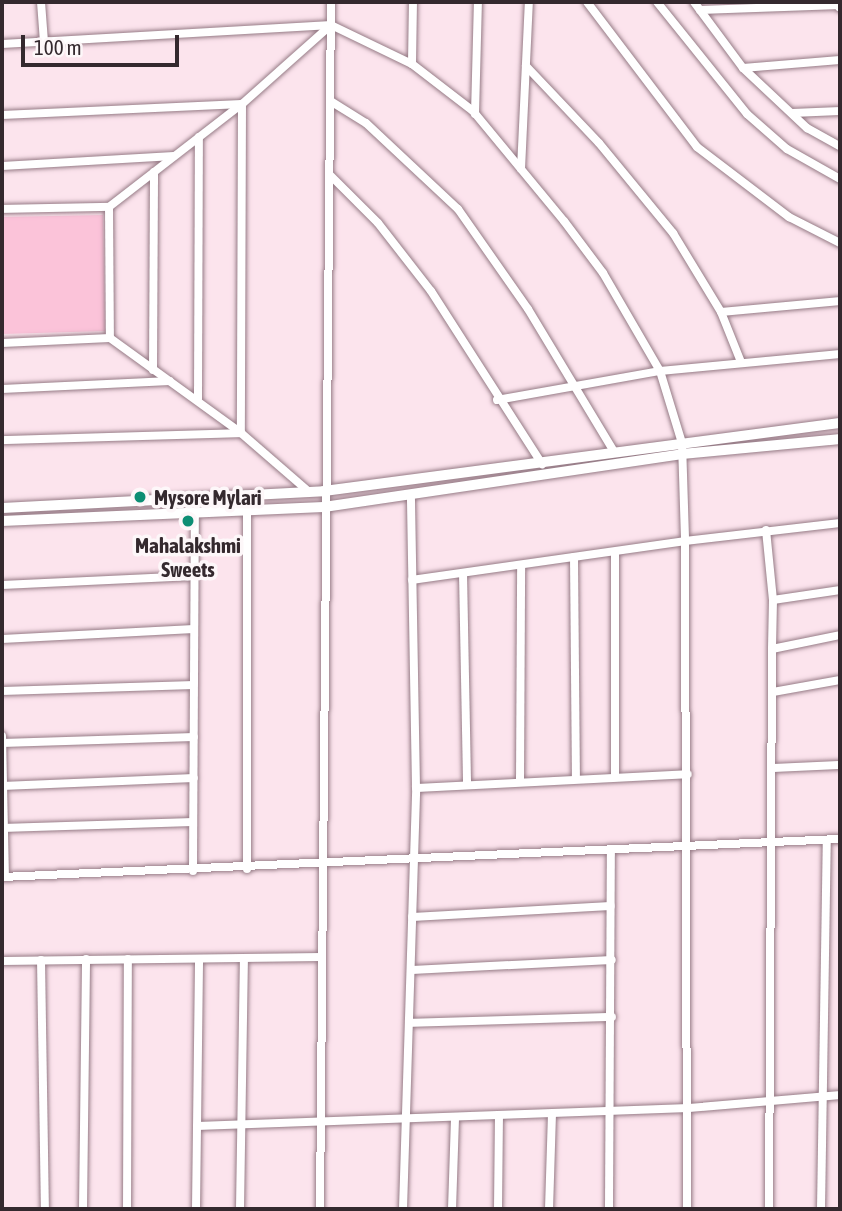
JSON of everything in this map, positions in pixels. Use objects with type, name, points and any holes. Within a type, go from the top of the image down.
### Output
[{"type":"street","points":[[41,2],[44,42]]},
{"type":"street","points":[[320,1209],[325,866],[324,491],[331,176],[331,2]]},
{"type":"street","points":[[412,64],[414,2]]},
{"type":"street","points":[[475,115],[478,2]]},
{"type":"street","points":[[521,169],[529,2]]},
{"type":"street","points":[[587,2],[697,147],[789,217],[840,243]]},
{"type":"street","points":[[657,2],[747,114],[787,149],[840,179]]},
{"type":"street","points":[[694,2],[743,68],[792,113],[840,146]]},
{"type":"street","points":[[700,10],[839,5]]},
{"type":"street","points":[[2,209],[109,206],[242,104],[331,25]]},
{"type":"street","points":[[2,44],[331,25],[412,64],[475,115],[603,273],[660,371],[682,448],[688,774],[687,1209]]},
{"type":"street","points":[[743,68],[840,60]]},
{"type":"street","points":[[526,66],[650,201],[721,312],[741,362]]},
{"type":"street","points":[[332,102],[366,123],[458,209],[528,309],[615,453]]},
{"type":"street","points":[[2,115],[242,104]]},
{"type":"street","points":[[241,433],[242,104]]},
{"type":"street","points":[[792,113],[840,111]]},
{"type":"street","points":[[198,399],[199,137]]},
{"type":"street","points":[[2,166],[175,156]]},
{"type":"street","points":[[152,370],[154,172]]},
{"type":"street","points":[[331,176],[378,223],[431,291],[497,400],[542,464]]},
{"type":"street","points":[[109,206],[110,338]]},
{"type":"street","points":[[721,312],[840,301]]},
{"type":"street","points":[[2,344],[110,338],[152,370],[198,399],[309,492]]},
{"type":"street","points":[[497,400],[660,371],[840,354]]},
{"type":"street","points":[[2,389],[170,381]]},
{"type":"street","points":[[2,520],[247,511],[411,497],[682,448],[840,423]]},
{"type":"street","points":[[2,440],[241,433]]},
{"type":"street","points":[[2,508],[324,491],[615,453],[840,439]]},
{"type":"street","points":[[403,1209],[416,788],[411,497]]},
{"type":"street","points":[[247,511],[247,869]]},
{"type":"street","points":[[193,871],[195,513]]},
{"type":"street","points":[[412,580],[766,530],[840,523]]},
{"type":"street","points":[[766,530],[773,600],[769,1209]]},
{"type":"street","points":[[615,552],[615,777]]},
{"type":"street","points":[[575,557],[576,779]]},
{"type":"street","points":[[520,782],[521,565]]},
{"type":"street","points":[[463,573],[467,784]]},
{"type":"street","points":[[2,585],[194,576]]},
{"type":"street","points":[[773,600],[840,590]]},
{"type":"street","points":[[2,639],[194,629]]},
{"type":"street","points":[[772,649],[840,635]]},
{"type":"street","points":[[773,692],[840,680]]},
{"type":"street","points":[[2,691],[194,685]]},
{"type":"street","points":[[2,736],[4,877],[414,862],[840,839]]},
{"type":"street","points":[[2,743],[194,737]]},
{"type":"street","points":[[772,768],[840,765]]},
{"type":"street","points":[[416,788],[688,774]]},
{"type":"street","points":[[3,786],[194,778]]},
{"type":"street","points":[[4,827],[193,822]]},
{"type":"street","points":[[821,1209],[827,840]]},
{"type":"street","points":[[609,1209],[611,852]]},
{"type":"street","points":[[412,917],[611,906]]},
{"type":"street","points":[[2,961],[322,957]]},
{"type":"street","points":[[240,1209],[244,958]]},
{"type":"street","points":[[83,1209],[86,959]]},
{"type":"street","points":[[127,1209],[128,959]]},
{"type":"street","points":[[195,1209],[199,959]]},
{"type":"street","points":[[41,960],[45,1209]]},
{"type":"street","points":[[412,970],[612,960]]},
{"type":"street","points":[[409,1023],[612,1017]]},
{"type":"street","points":[[197,1126],[689,1108],[769,1099],[840,1095]]},
{"type":"street","points":[[550,1209],[552,1114]]},
{"type":"street","points":[[498,1209],[499,1116]]},
{"type":"street","points":[[452,1209],[454,1118]]},
{"type":"shaded area","points":[[103,215],[105,331],[2,334],[2,217]]},
{"type":"place","name":"Mysore Mylari","points":[[140,497]]},
{"type":"place","name":"Mahalakshmi Sweets","points":[[188,521]]}]
